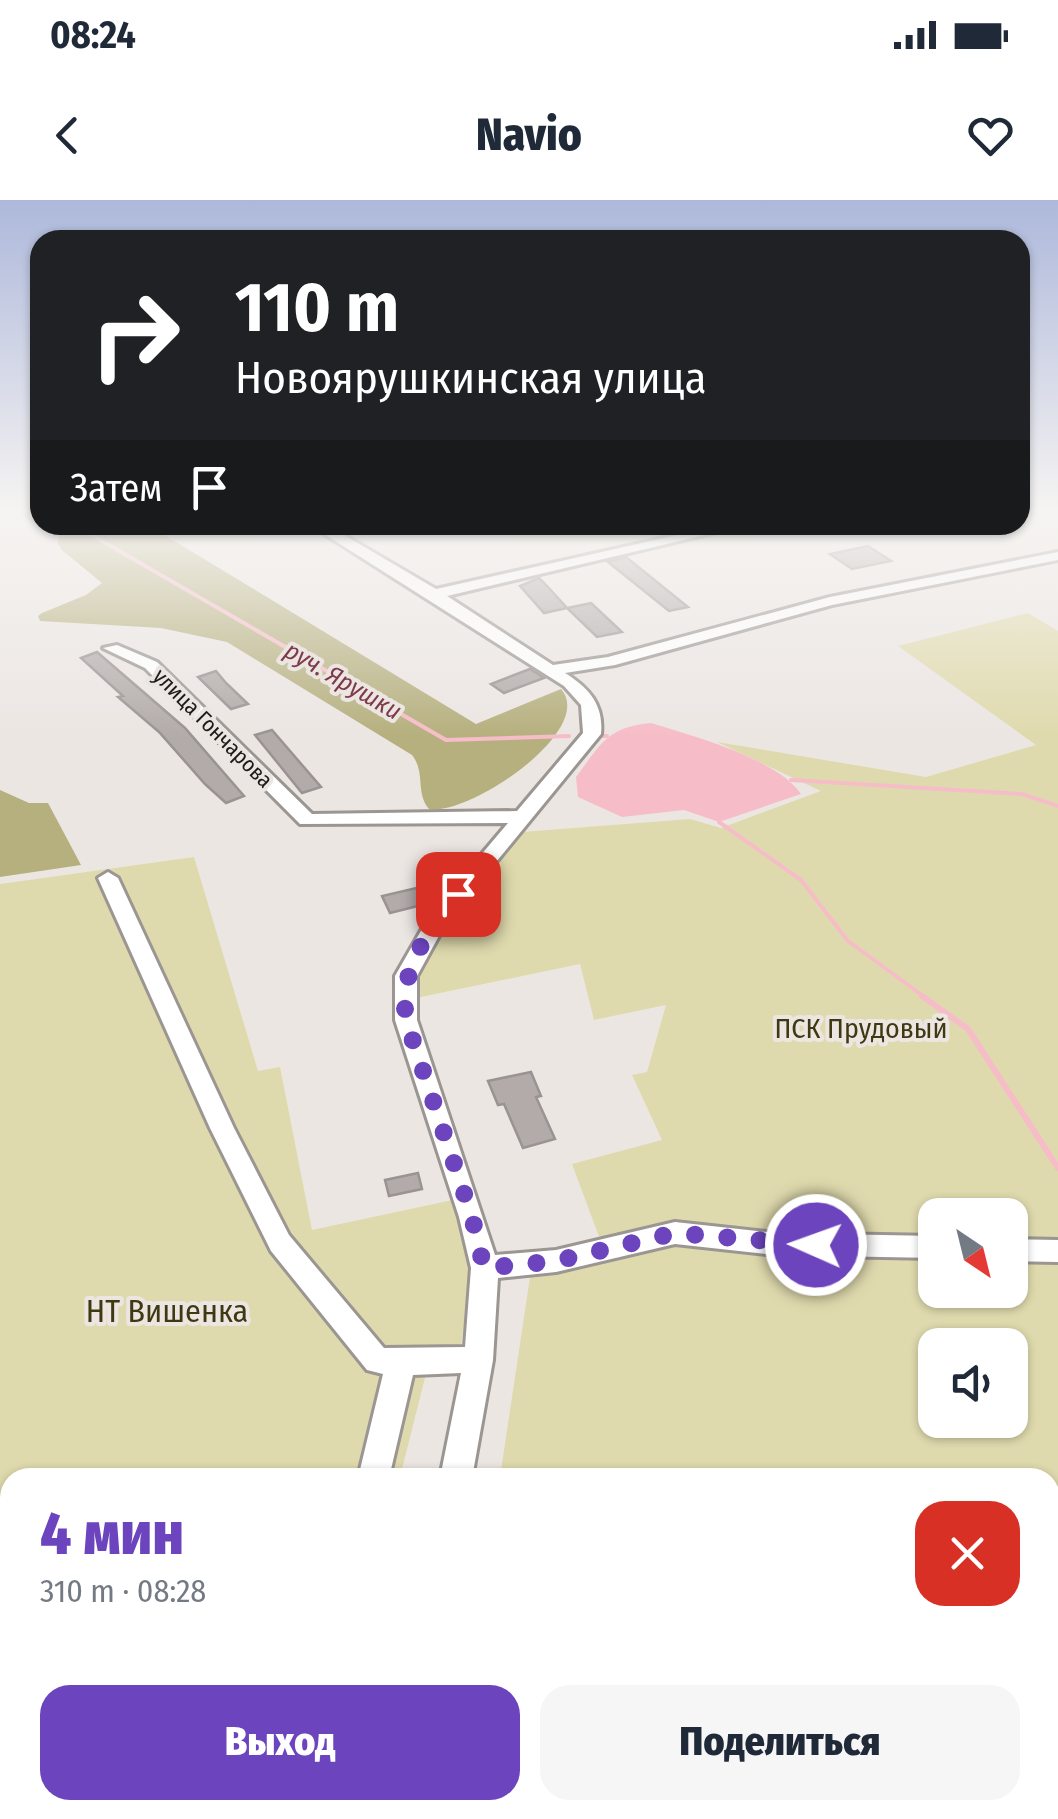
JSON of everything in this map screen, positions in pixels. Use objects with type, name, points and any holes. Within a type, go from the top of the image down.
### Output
[{"type":"street","points":[[418,585],[549,670],[588,700],[595,714],[592,734],[437,920],[406,976],[406,1020],[472,1217],[484,1268],[478,1360],[458,1468]]},
{"type":"street","points":[[434,594],[476,585]]},
{"type":"street","points":[[549,670],[609,662],[830,601],[915,585]]},
{"type":"street","name":"улица Гончарова","points":[[111,648],[151,666],[307,820],[523,817]]},
{"type":"street","points":[[108,878],[280,1244],[377,1361],[478,1360]]},
{"type":"street","points":[[484,1268],[556,1261],[675,1233],[776,1244],[918,1247]]},
{"type":"street","points":[[1028,1250],[1058,1251]]},
{"type":"street","points":[[375,1468],[401,1362]]},
{"type":"green space","name":"ПСК Прудовый","points":[[1028,613],[1058,631],[1058,1468],[501,1468],[533,1257],[601,1242],[572,1164],[662,1140],[632,1075],[647,1072],[666,1005],[594,1020],[580,964],[416,998],[430,952],[457,910],[522,832],[690,819],[721,828],[821,791],[717,742],[926,777],[1036,745],[898,646]]},
{"type":"green space","name":"НТ Вишенка","points":[[194,857],[258,1071],[280,1067],[312,1230],[457,1199],[471,1272],[461,1346],[431,1354],[402,1468],[0,1468],[0,884]]},
{"type":"shaded area","points":[[100,585],[246,585],[476,724],[561,689],[567,706],[561,726],[523,767],[471,799],[447,808],[429,809],[412,755],[227,642],[161,628],[40,621],[38,616],[42,613],[86,595]]},
{"type":"shaded area","points":[[651,723],[754,759],[789,781],[801,794],[719,822],[684,810],[622,817],[578,797],[576,777],[599,746],[624,728]]},
{"type":"shaded area","points":[[0,790],[29,803],[48,803],[81,865],[0,877]]},
{"type":"building","points":[[545,585],[567,608],[544,613],[520,586]]},
{"type":"building","points":[[636,585],[660,585],[688,607],[669,611]]},
{"type":"building","points":[[591,603],[622,632],[597,637],[567,608]]},
{"type":"building","points":[[97,652],[185,728],[244,796],[226,803],[205,784],[159,732],[81,658]]},
{"type":"building","points":[[530,669],[544,678],[504,693],[491,684]]},
{"type":"building","points":[[216,671],[248,704],[231,709],[198,677]]},
{"type":"building","points":[[272,730],[321,787],[302,793],[255,735]]},
{"type":"building","points":[[421,887],[430,903],[390,913],[382,896]]},
{"type":"building","points":[[531,1072],[541,1096],[536,1097],[555,1139],[523,1148],[504,1104],[498,1105],[488,1081]]},
{"type":"building","points":[[418,1173],[422,1189],[389,1196],[385,1180]]},
{"type":"waterway","name":"руч. Ярушки","points":[[177,585],[446,740],[569,736]]},
{"type":"waterway","name":"руч. Ярушки","points":[[601,736],[607,736]]},
{"type":"waterway","points":[[791,780],[1022,794],[1058,806]]},
{"type":"waterway","points":[[719,822],[801,880],[848,941],[926,998]]},
{"type":"waterway","points":[[922,996],[968,1029],[1058,1168]]},
{"type":"route","points":[[458,894],[419,949],[406,976],[404,1001],[406,1020],[472,1217],[484,1268],[556,1261],[675,1233],[816,1245]]}]
